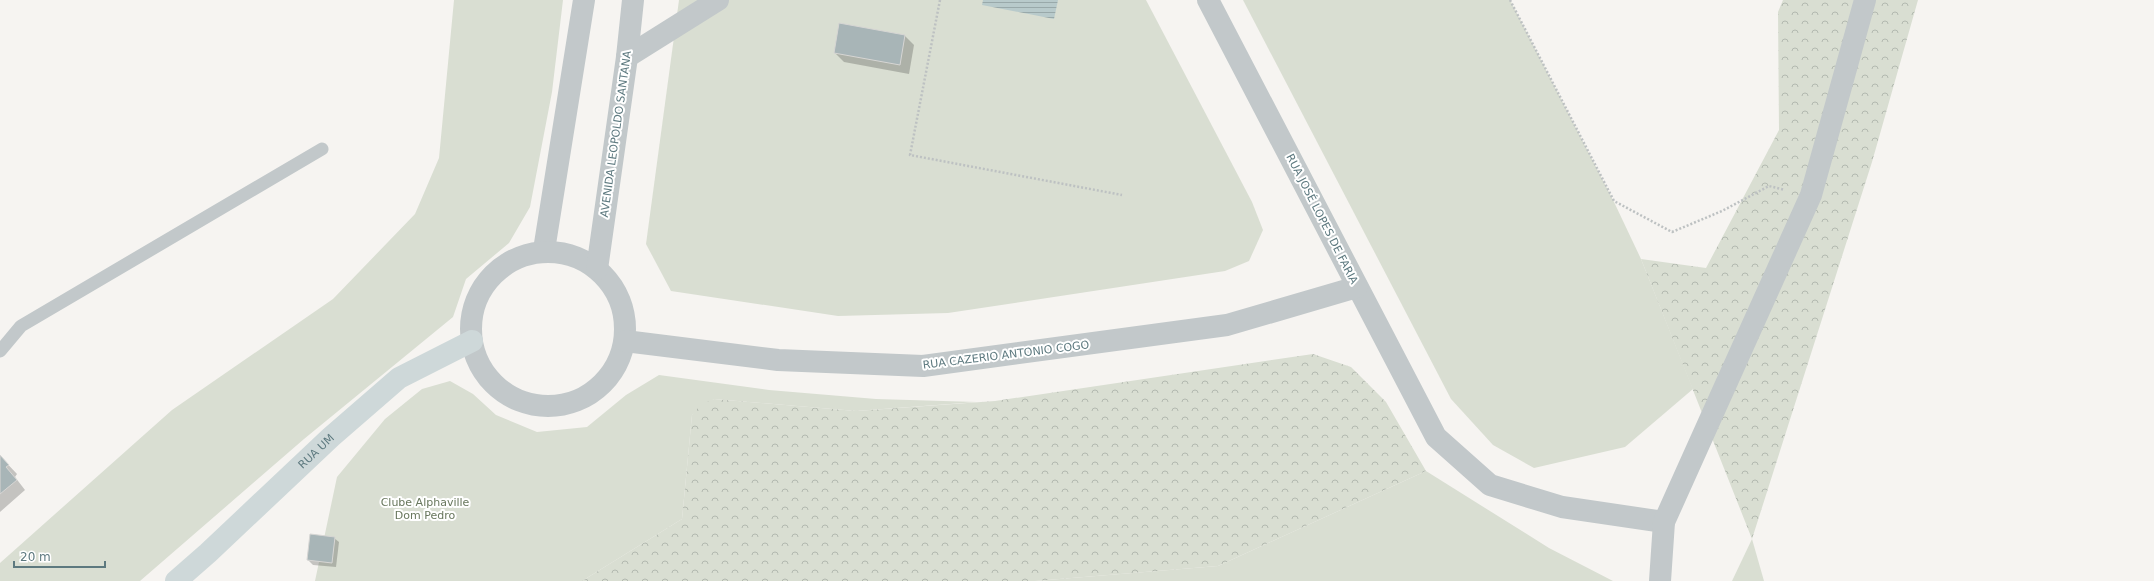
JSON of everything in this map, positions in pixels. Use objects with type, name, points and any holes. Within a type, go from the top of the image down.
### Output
[{"type":"street","points":[[544,250],[584,0]]},
{"type":"street","name":"AVENIDA LEOPOLDO SANTANA","points":[[597,269],[627,57],[633,0]]},
{"type":"street","points":[[627,57],[675,25],[718,0]]},
{"type":"street","name":"RUA JOSÉ LOPES DE FARIA","points":[[1208,0],[1436,438],[1490,485],[1562,506],[1664,522]]},
{"type":"street","points":[[1660,581],[1664,522],[1811,195],[1865,0]]},
{"type":"street","points":[[544,250],[575,256],[597,269],[614,289],[624,314],[625,341],[618,364],[603,383],[584,398],[561,405],[536,405],[513,398],[494,384],[479,364],[472,341],[471,318],[478,297],[490,278],[507,263],[544,250]]},
{"type":"street","name":"RUA CAZERIO ANTONIO COGO","points":[[625,341],[778,360],[923,366],[1227,325],[1357,287]]},
{"type":"street","name":"RUA UM","points":[[176,581],[208,553],[331,437],[399,378],[472,341]]},
{"type":"lane","points":[[0,351],[21,326],[322,149]]},
{"type":"path","points":[[940,0],[910,155],[1122,195]]},
{"type":"path","points":[[1510,0],[1614,202],[1672,232],[1722,211],[1769,186],[1811,195]]},
{"type":"green space","points":[[454,0],[563,0],[552,92],[530,207],[509,243],[466,279],[453,317],[304,439],[140,581],[0,581],[0,563],[172,410],[333,299],[415,214],[439,158]]},
{"type":"green space","points":[[679,0],[1146,0],[1252,202],[1263,230],[1249,261],[1225,271],[948,313],[838,316],[671,291],[646,244]]},
{"type":"green space","points":[[1243,0],[1510,0],[1614,202],[1641,259],[1693,389],[1625,447],[1534,468],[1493,445],[1451,399]]},
{"type":"green space","points":[[1783,0],[1918,0],[1872,162],[1752,539],[1641,259],[1706,268],[1779,130],[1778,12]]},
{"type":"green space","points":[[1313,354],[1351,367],[1386,402],[1426,471],[1218,566],[1035,581],[582,581],[682,519],[692,415],[700,405],[714,399],[856,411],[995,401]]},
{"type":"green space","name":"Clube Alphaville Dom Pedro","points":[[659,375],[769,390],[876,399],[977,402],[856,411],[714,399],[692,415],[682,519],[582,581],[315,581],[337,477],[385,419],[422,389],[450,381],[473,394],[496,415],[537,432],[587,427],[626,395]]},
{"type":"green space","points":[[1426,471],[1549,548],[1613,581],[1035,581],[1218,566]]},
{"type":"green space","points":[[1752,539],[1764,581],[1732,581]]},
{"type":"shaded area","points":[[983,0],[1058,0],[1054,19],[982,5]]},
{"type":"building","points":[[839,23],[905,35],[900,65],[834,53]]},
{"type":"building","points":[[0,455],[9,465],[6,467],[17,480],[0,494]]},
{"type":"building","points":[[310,534],[335,537],[332,563],[307,560]]}]
